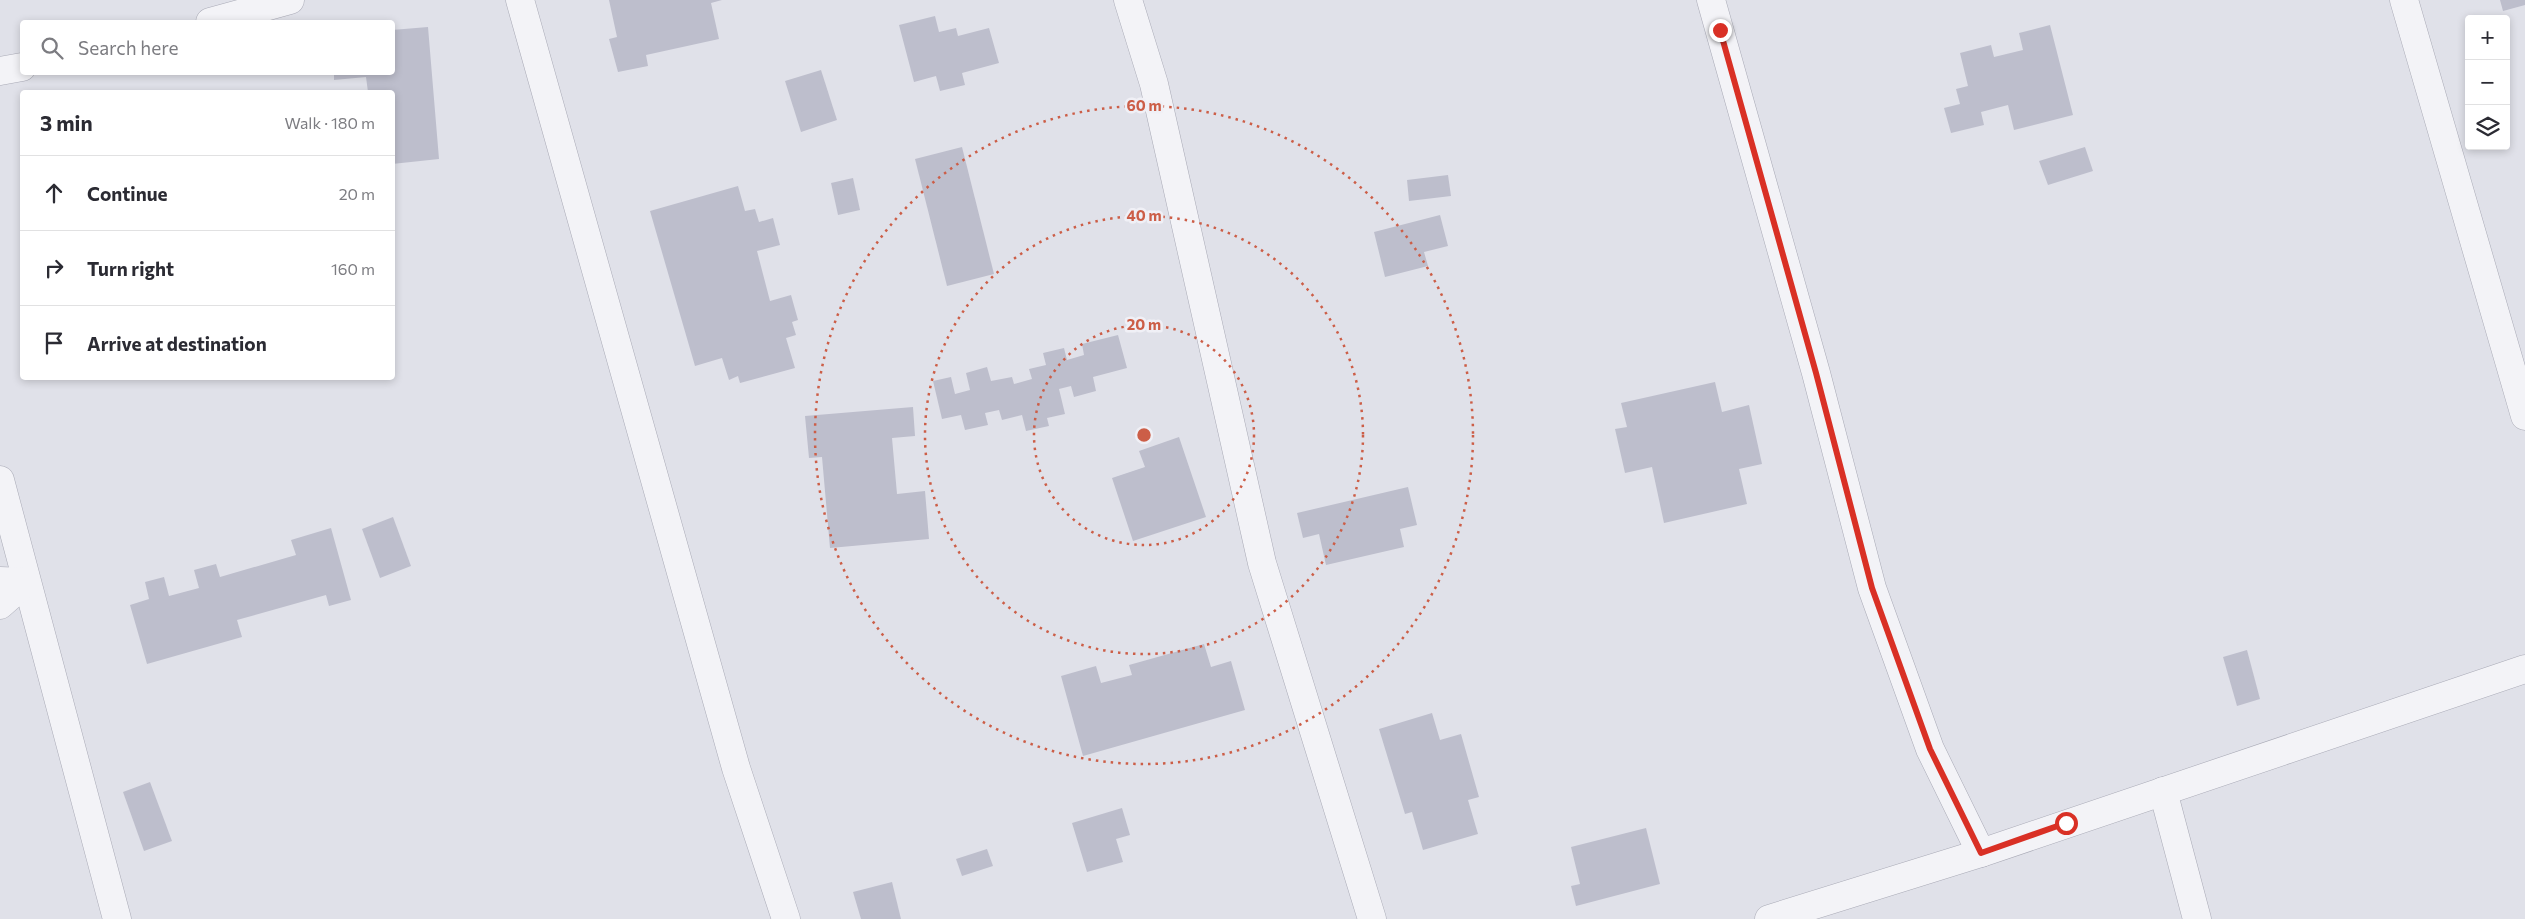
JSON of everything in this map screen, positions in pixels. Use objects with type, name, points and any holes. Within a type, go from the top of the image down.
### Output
[{"type":"street","points":[[217,20],[290,0]]},
{"type":"street","points":[[520,0],[736,768],[786,919]]},
{"type":"street","points":[[1128,0],[1154,84],[1262,563],[1372,919]]},
{"type":"street","points":[[1711,0],[1816,373],[1872,588],[1930,749],[1981,853]]},
{"type":"street","points":[[2404,0],[2525,416]]},
{"type":"street","points":[[0,71],[20,67]]},
{"type":"street","points":[[0,480],[13,581],[117,919]]},
{"type":"street","points":[[0,605],[13,581]]},
{"type":"street","points":[[1769,919],[1981,853],[2525,670]]},
{"type":"street","points":[[2162,791],[2197,919]]},
{"type":"building","points":[[609,0],[722,0],[711,3],[719,39],[646,55],[648,66],[618,72],[609,39],[617,37]]},
{"type":"building","points":[[2500,0],[2525,0],[2525,5],[2503,11]]},
{"type":"building","points":[[935,16],[939,32],[956,28],[958,36],[989,28],[999,63],[962,73],[965,85],[940,91],[936,76],[914,82],[899,25]]},
{"type":"building","points":[[2050,25],[2073,115],[2014,130],[2008,105],[1981,112],[1984,125],[1951,133],[1944,108],[1960,104],[1956,89],[1968,86],[1960,53],[1991,45],[1994,57],[2023,50],[2019,33]]},
{"type":"building","points":[[428,27],[439,159],[395,164],[395,90],[368,90],[366,77],[334,80],[334,75],[395,75],[395,30]]},
{"type":"building","points":[[821,70],[837,120],[801,132],[785,81]]},
{"type":"building","points":[[962,147],[994,274],[947,286],[915,159]]},
{"type":"building","points":[[2085,147],[2093,171],[2048,185],[2039,161]]},
{"type":"building","points":[[1448,175],[1451,196],[1409,201],[1407,180]]},
{"type":"building","points":[[853,178],[860,210],[838,215],[831,183]]},
{"type":"building","points":[[738,186],[745,211],[755,209],[759,222],[773,218],[780,245],[757,251],[770,301],[791,295],[798,320],[792,322],[796,335],[786,338],[795,368],[740,383],[738,376],[729,380],[722,358],[695,366],[650,211]]},
{"type":"building","points":[[1440,215],[1448,246],[1424,252],[1428,266],[1385,277],[1374,232]]},
{"type":"building","points":[[1118,335],[1127,368],[1093,377],[1096,391],[1074,397],[1071,386],[1059,389],[1065,414],[1047,418],[1049,426],[1026,431],[1022,415],[1002,420],[999,410],[985,413],[988,425],[965,430],[961,415],[942,419],[933,381],[951,377],[955,394],[970,390],[966,373],[987,367],[991,381],[1012,377],[1014,384],[1032,379],[1029,369],[1046,365],[1043,353],[1064,348],[1067,360],[1084,355],[1082,344]]},
{"type":"building","points":[[1715,382],[1722,412],[1749,405],[1762,464],[1739,469],[1747,504],[1664,523],[1652,467],[1625,473],[1615,429],[1627,427],[1621,403]]},
{"type":"building","points":[[913,407],[915,436],[892,438],[897,494],[925,491],[929,539],[830,548],[822,457],[809,458],[805,416]]},
{"type":"building","points":[[1179,437],[1206,517],[1133,541],[1112,478],[1145,467],[1139,451]]},
{"type":"building","points":[[1408,487],[1417,525],[1400,529],[1404,547],[1326,565],[1319,534],[1303,538],[1297,513]]},
{"type":"building","points":[[393,517],[411,566],[380,578],[362,529]]},
{"type":"building","points":[[331,528],[351,600],[329,606],[326,595],[237,620],[242,637],[147,664],[130,605],[149,599],[145,582],[164,577],[169,596],[199,588],[194,570],[216,564],[220,577],[296,555],[291,540]]},
{"type":"building","points":[[1204,644],[1211,667],[1231,661],[1245,710],[1083,756],[1061,676],[1096,666],[1101,683],[1132,675],[1129,665]]},
{"type":"building","points":[[2247,650],[2260,699],[2237,706],[2223,657]]},
{"type":"building","points":[[1432,713],[1440,740],[1461,734],[1479,797],[1468,800],[1478,834],[1423,850],[1412,812],[1405,814],[1379,729]]},
{"type":"building","points":[[150,782],[172,841],[144,851],[123,792]]},
{"type":"building","points":[[1122,808],[1130,835],[1116,839],[1123,862],[1087,872],[1072,823]]},
{"type":"building","points":[[1646,828],[1660,884],[1576,906],[1571,886],[1580,884],[1571,847]]},
{"type":"building","points":[[987,849],[993,866],[962,876],[956,859]]},
{"type":"building","points":[[892,882],[901,919],[861,919],[853,892]]},
{"type":"route","points":[[1720,30],[1816,373],[1872,588],[1930,749],[1981,853],[2066,823]]}]
